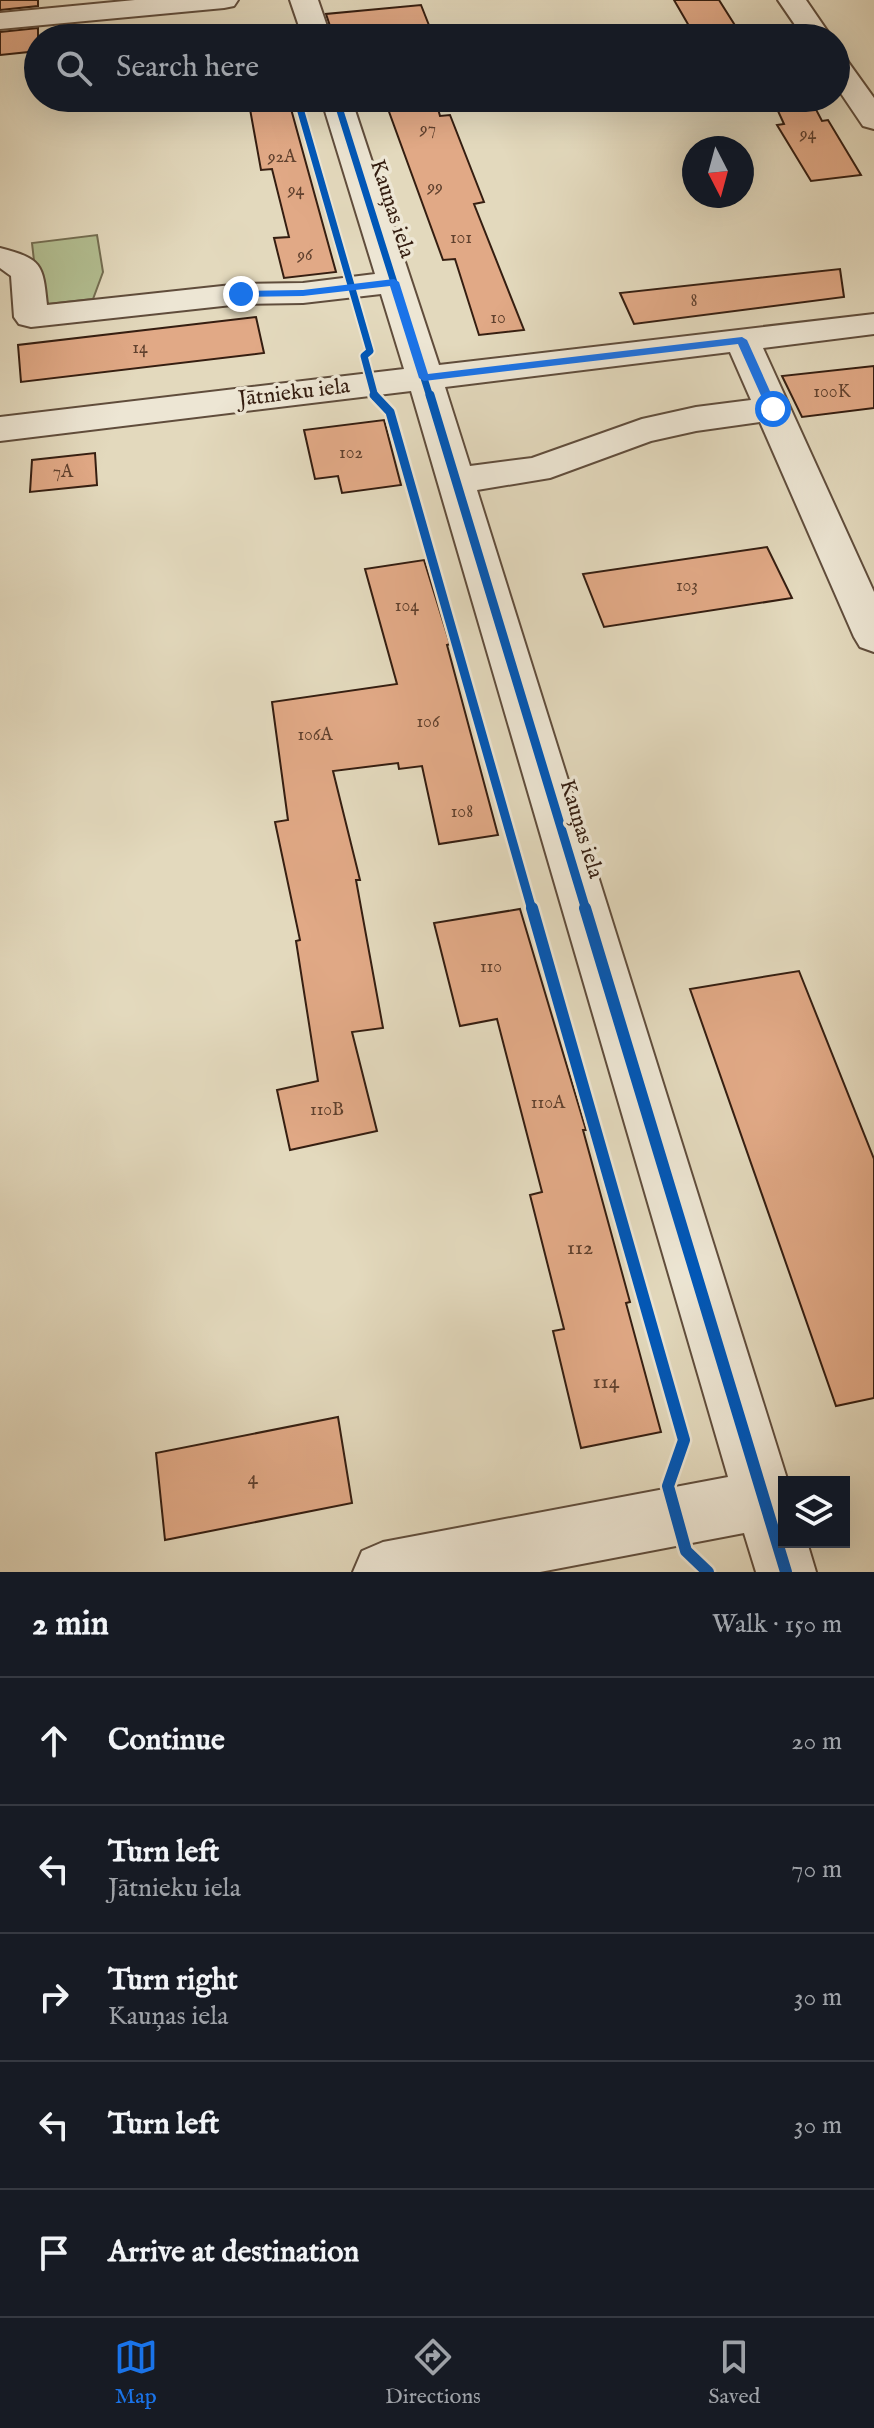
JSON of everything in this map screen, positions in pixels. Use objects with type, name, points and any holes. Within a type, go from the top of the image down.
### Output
[{"type":"street","points":[[0,21],[224,0]]},
{"type":"street","points":[[304,0],[312,24]]},
{"type":"street","points":[[792,0],[808,24]]},
{"type":"street","points":[[850,85],[874,120]]},
{"type":"street","name":"Kauņas iela","points":[[340,112],[786,1572]]},
{"type":"street","points":[[0,258],[12,261],[27,272],[31,317],[241,294],[303,293],[394,282]]},
{"type":"street","name":"Jātnieku iela","points":[[0,429],[874,324]]},
{"type":"street","points":[[742,340],[874,637]]},
{"type":"street","points":[[454,481],[537,469],[642,431],[696,419],[773,409]]},
{"type":"street","points":[[383,1572],[763,1500]]},
{"type":"green space","points":[[97,235],[103,272],[93,299],[39,305],[32,243]]},
{"type":"building","points":[[0,0],[38,0],[38,6],[0,10]]},
{"type":"building","points":[[674,0],[719,0],[734,24],[688,24]]},
{"type":"building","points":[[421,5],[428,24],[329,24],[326,14]]},
{"type":"building","points":[[24,29],[24,52],[0,55],[0,32]]},
{"type":"building","points":[[251,112],[292,112],[336,272],[284,278],[274,238],[289,237],[272,169],[261,170]]},
{"type":"building","points":[[389,112],[439,112],[440,116],[450,115],[484,202],[474,204],[524,330],[479,335],[455,259],[443,260]]},
{"type":"building","points":[[778,112],[817,112],[822,121],[828,120],[861,175],[811,181],[777,125],[784,124]]},
{"type":"building","points":[[840,269],[844,297],[634,324],[620,293]]},
{"type":"building","points":[[256,317],[264,353],[21,382],[18,345]]},
{"type":"building","points":[[874,366],[874,408],[802,417],[782,376]]},
{"type":"building","points":[[384,420],[401,485],[342,493],[338,476],[315,479],[304,430]]},
{"type":"building","points":[[95,453],[97,485],[30,492],[32,460]]},
{"type":"building","points":[[767,547],[792,598],[604,627],[583,574]]},
{"type":"building","points":[[424,560],[450,644],[447,645],[498,835],[439,844],[422,766],[399,769],[398,763],[333,771],[360,880],[356,880],[383,1028],[352,1032],[377,1131],[290,1150],[277,1090],[318,1081],[296,941],[300,940],[275,822],[288,820],[272,702],[397,684],[365,569]]},
{"type":"building","points":[[520,909],[586,1130],[583,1130],[630,1302],[626,1303],[661,1432],[581,1448],[553,1331],[564,1329],[530,1195],[542,1192],[497,1019],[460,1026],[434,923]]},
{"type":"building","points":[[799,971],[874,1159],[874,1398],[836,1406],[690,989]]},
{"type":"building","points":[[338,1417],[352,1503],[165,1540],[156,1453]]},
{"type":"cycle path","points":[[301,112],[370,351],[364,356],[375,397],[390,412],[684,1440],[668,1486],[686,1551],[708,1572]]},
{"type":"cycle path","points":[[340,112],[415,346],[786,1572]]},
{"type":"route","points":[[241,294],[303,293],[394,282],[424,378],[742,340],[773,409]]}]
